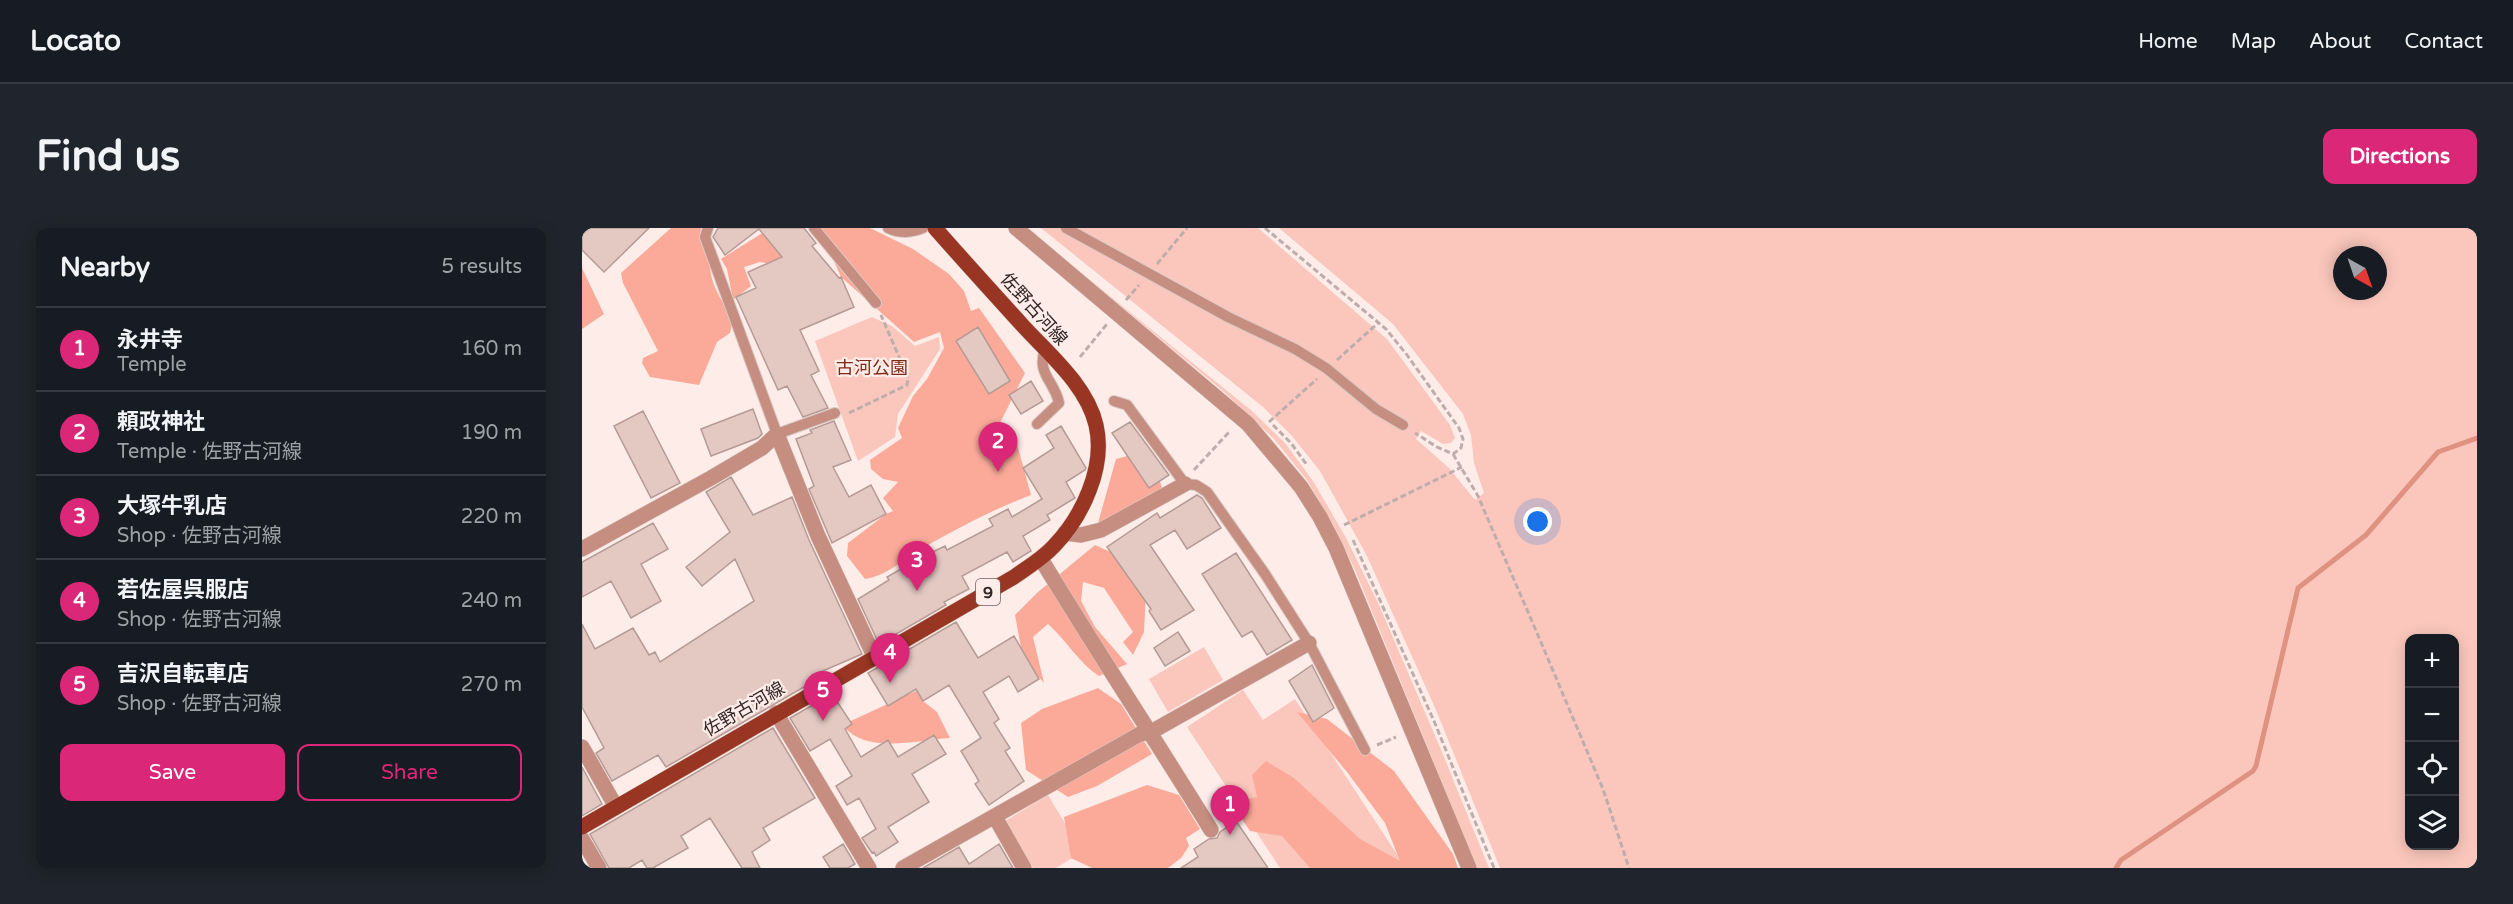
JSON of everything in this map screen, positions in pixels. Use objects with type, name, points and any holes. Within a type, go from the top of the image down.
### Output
[{"type":"main road","name":"佐野古河線","points":[[582,827],[1041,559],[1065,533],[1079,513],[1095,468],[1097,426],[1090,408],[1078,388],[934,228]]},
{"type":"street","points":[[1016,228],[1248,424],[1301,487],[1336,548],[1469,868]]},
{"type":"street","points":[[582,549],[762,448],[777,434],[818,536],[874,656]]},
{"type":"street","points":[[1065,533],[1081,535],[1101,530],[1189,477]]},
{"type":"street","points":[[1041,559],[1211,830]]},
{"type":"street","points":[[903,868],[1140,734],[1151,732],[1309,643]]},
{"type":"street","points":[[776,713],[869,868]]},
{"type":"street","points":[[582,747],[615,807]]},
{"type":"street","points":[[995,817],[1024,868]]},
{"type":"street","points":[[582,838],[599,868]]},
{"type":"lane","points":[[708,228],[705,237],[777,434],[835,413]]},
{"type":"lane","points":[[814,228],[876,303]]},
{"type":"lane","points":[[888,228],[895,231],[914,229]]},
{"type":"lane","points":[[1066,228],[1148,275],[1310,358],[1326,368],[1376,409],[1403,425]]},
{"type":"lane","points":[[1037,424],[1059,403],[1044,373],[1041,360],[1045,350]]},
{"type":"lane","points":[[1114,401],[1127,405],[1196,485],[1207,492],[1265,574],[1309,643],[1365,750]]},
{"type":"path","points":[[1125,302],[1187,228]]},
{"type":"path","points":[[1265,228],[1393,338],[1459,428],[1463,439],[1461,448],[1453,454]]},
{"type":"path","points":[[835,413],[852,413],[907,385],[908,378],[876,303]]},
{"type":"path","points":[[1080,357],[1112,318]]},
{"type":"path","points":[[1189,477],[1237,423]]},
{"type":"path","points":[[1403,425],[1437,447],[1453,454],[1478,496],[1603,789],[1629,868]]},
{"type":"path","points":[[1344,525],[1462,467]]},
{"type":"path","points":[[1365,750],[1405,733]]},
{"type":"green space","points":[[1041,228],[1258,228],[1387,339],[1450,425],[1455,438],[1451,443],[1443,444],[1421,431],[1416,439],[1449,468],[1475,500],[1484,493],[1474,463],[1471,435],[1463,414],[1393,324],[1279,228],[2477,228],[2477,868],[1500,868],[1436,710],[1366,554],[1320,471],[1292,436],[1263,407]]},
{"type":"green space","points":[[1074,267],[1252,411],[1285,443],[1313,481],[1345,536],[1379,605],[1489,868],[1477,868],[1355,570],[1334,526],[1307,480],[1274,439],[1223,391]]},
{"type":"green space","name":"古河公園","points":[[872,317],[892,326],[915,346],[939,337],[940,349],[898,414],[895,437],[858,461],[815,341]]},
{"type":"green space","points":[[1204,647],[1223,680],[1168,712],[1149,679]]},
{"type":"green space","points":[[1243,690],[1263,720],[1295,699],[1406,868],[1280,868],[1187,727]]},
{"type":"green space","points":[[1048,795],[1082,852],[1056,868],[1033,868],[1005,821]]},
{"type":"shaded area","points":[[671,228],[701,228],[700,239],[711,254],[710,271],[715,287],[723,303],[734,316],[730,333],[717,342],[699,385],[650,377],[642,363],[643,358],[658,351],[623,283],[621,273]]},
{"type":"shaded area","points":[[819,228],[870,228],[913,249],[949,274],[964,291],[971,311],[979,308],[1025,373],[995,433],[1017,444],[1031,495],[977,519],[926,546],[889,570],[865,579],[847,556],[848,543],[893,511],[883,498],[898,482],[883,479],[871,469],[870,460],[902,438],[898,428],[913,396],[927,379],[944,348],[940,332],[914,342],[841,277]]},
{"type":"shaded area","points":[[767,230],[782,236],[782,266],[760,262],[744,267],[751,286],[733,300],[727,269],[721,259]]},
{"type":"shaded area","points":[[582,268],[604,314],[582,329]]},
{"type":"shaded area","points":[[1150,450],[1162,488],[1098,523],[1116,459]]},
{"type":"shaded area","points":[[1095,545],[1117,555],[1146,591],[1144,632],[1133,655],[1123,642],[1133,632],[1104,588],[1083,582],[1081,601],[1095,627],[1127,664],[1099,676],[1085,665],[1048,624],[1033,637],[1044,683],[1023,659],[1015,615],[1038,592]]},
{"type":"shaded area","points":[[1098,688],[1121,704],[1152,754],[1097,786],[1068,797],[1026,770],[1021,723],[1042,709]]},
{"type":"shaded area","points":[[918,690],[923,701],[937,712],[950,738],[907,743],[878,743],[852,734],[842,725]]},
{"type":"shaded area","points":[[1297,712],[1327,719],[1394,771],[1453,854],[1458,868],[1310,868],[1282,836],[1250,831],[1231,803],[1257,797],[1252,775],[1266,761],[1294,778],[1360,839],[1400,861],[1385,823],[1347,772]]},
{"type":"shaded area","points":[[1147,785],[1179,795],[1200,829],[1186,838],[1189,846],[1181,858],[1168,868],[1092,868],[1071,858],[1064,817]]},
{"type":"building","points":[[589,228],[649,228],[604,272],[582,250],[582,235]]},
{"type":"building","points":[[718,228],[804,228],[816,243],[812,246],[839,278],[841,277],[854,307],[800,330],[819,371],[811,375],[828,408],[803,417],[787,386],[778,390],[736,297],[756,288],[748,272],[782,257],[759,229],[725,255],[713,237]]},
{"type":"building","points":[[978,327],[1010,381],[989,394],[956,341]]},
{"type":"building","points":[[1031,381],[1043,401],[1021,414],[1009,395]]},
{"type":"building","points":[[753,409],[762,434],[758,438],[711,456],[701,429]]},
{"type":"building","points":[[643,411],[680,483],[651,498],[614,426]]},
{"type":"building","points":[[834,421],[851,460],[833,467],[849,497],[871,485],[886,514],[832,543],[809,489],[814,486],[796,439],[812,433],[810,430]]},
{"type":"building","points":[[1130,422],[1169,475],[1149,488],[1112,433]]},
{"type":"building","points":[[1061,426],[1086,468],[1066,482],[1075,498],[1047,515],[1050,520],[1023,536],[1031,551],[1013,562],[1007,552],[962,576],[969,589],[944,602],[946,605],[879,644],[858,599],[889,580],[887,577],[920,558],[945,546],[947,550],[993,526],[989,519],[1008,509],[1012,517],[1042,499],[1023,468],[1054,448],[1046,435]]},
{"type":"building","points":[[731,477],[753,515],[792,497],[809,540],[862,654],[818,673],[821,677],[666,767],[658,755],[612,781],[596,753],[604,748],[582,707],[582,624],[595,649],[633,628],[649,655],[655,652],[660,662],[754,601],[735,559],[702,586],[686,567],[730,532],[706,492]]},
{"type":"building","points":[[1197,495],[1202,498],[1221,528],[1187,549],[1175,530],[1150,545],[1194,610],[1161,630],[1149,611],[1151,609],[1107,547],[1157,513],[1160,518]]},
{"type":"building","points":[[653,523],[668,549],[641,564],[661,601],[631,618],[611,581],[582,597],[582,562]]},
{"type":"building","points":[[1236,553],[1292,640],[1267,655],[1252,631],[1242,637],[1202,574]]},
{"type":"building","points":[[956,622],[978,658],[1014,636],[1039,679],[1018,692],[1009,676],[983,692],[999,719],[994,723],[1010,748],[1005,751],[1024,781],[989,805],[975,784],[979,781],[961,751],[981,738],[949,685],[923,701],[916,689],[888,706],[868,673]]},
{"type":"building","points":[[1178,632],[1190,651],[1165,666],[1154,648]]},
{"type":"building","points":[[1312,665],[1334,708],[1313,722],[1289,681]]},
{"type":"building","points":[[832,694],[852,724],[845,729],[861,757],[888,740],[898,757],[934,735],[946,754],[912,774],[929,802],[888,827],[898,842],[876,856],[862,838],[876,829],[859,798],[847,805],[836,786],[852,776],[830,739],[810,751],[790,718]]},
{"type":"building","points":[[773,728],[815,798],[763,828],[770,840],[752,852],[760,868],[742,868],[710,818],[681,836],[688,848],[653,868],[647,868],[642,860],[629,868],[609,868],[590,834]]},
{"type":"building","points":[[582,767],[602,804],[582,816]]},
{"type":"building","points":[[1236,821],[1268,868],[1181,868],[1198,857],[1194,849],[1209,839],[1217,838],[1220,832]]},
{"type":"building","points":[[843,844],[855,864],[848,868],[830,868],[823,857]]},
{"type":"building","points":[[999,844],[1013,868],[923,868],[959,847],[969,864]]},
{"type":"waterway","points":[[2116,868],[2121,860],[2253,771],[2298,588],[2366,535],[2438,452],[2477,438]]},
{"type":"place","name":"頼政神社","points":[[998,472]]},
{"type":"place","name":"大塚牛乳店","points":[[917,591]]},
{"type":"place","name":"若佐屋呉服店","points":[[890,683]]},
{"type":"place","name":"吉沢自転車店","points":[[823,721]]},
{"type":"place","name":"永井寺","points":[[1230,835]]}]
